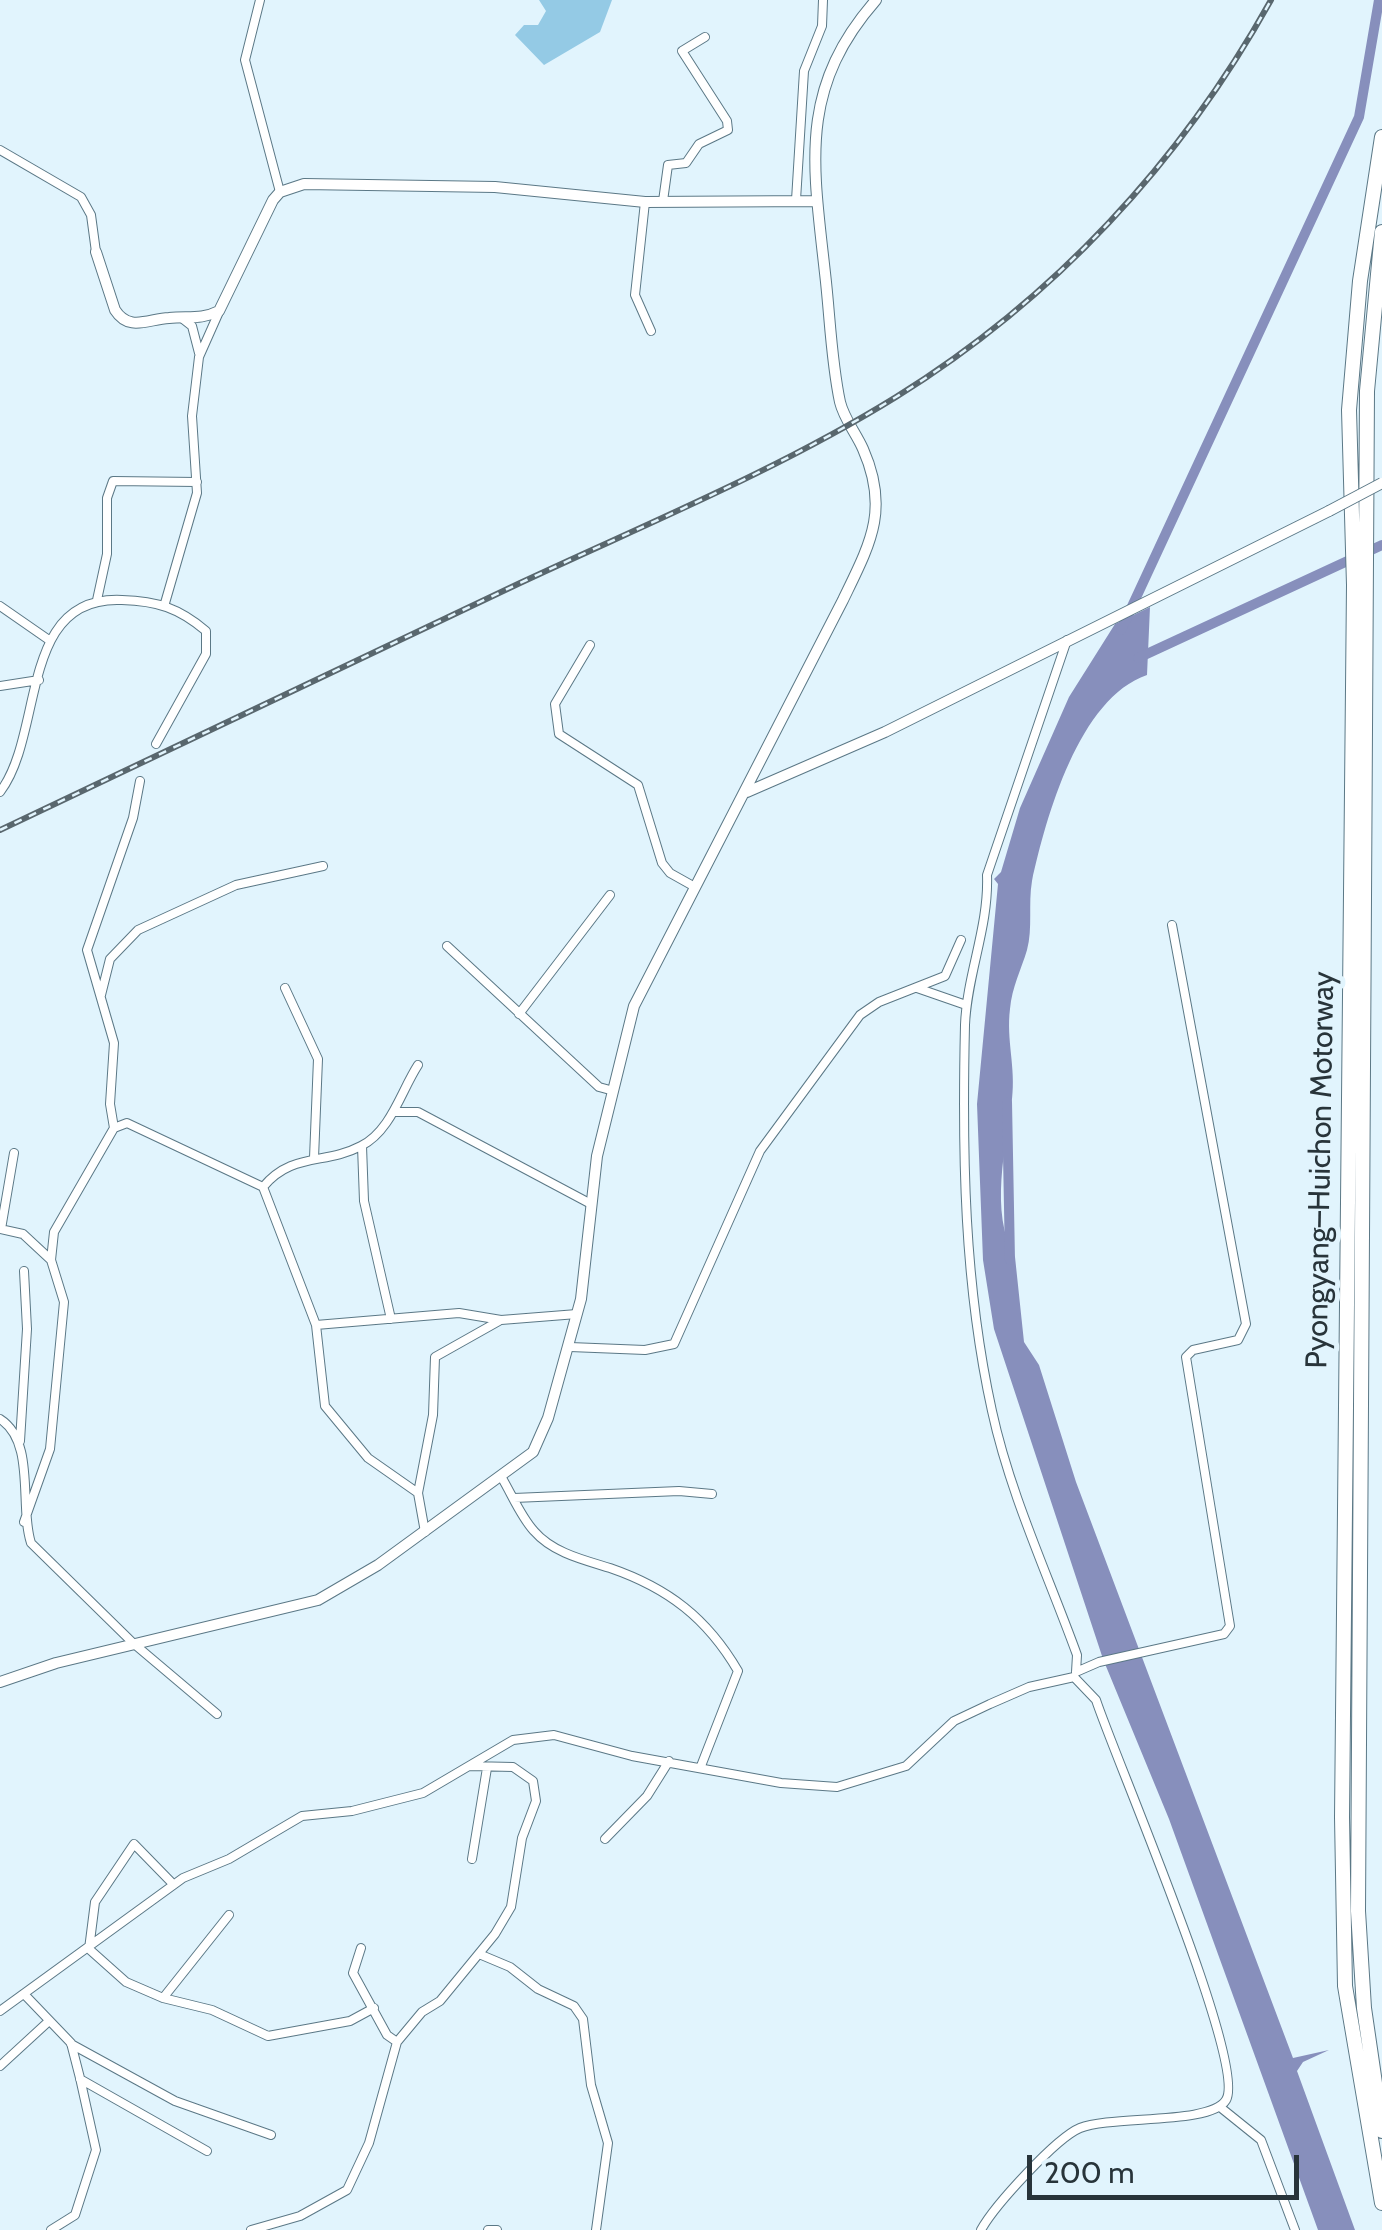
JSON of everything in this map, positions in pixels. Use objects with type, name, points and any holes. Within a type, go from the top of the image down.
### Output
[{"type":"highway","name":"Pyongyang–Huichon Motorway","points":[[1382,136],[1360,281],[1349,410],[1352,520],[1360,582],[1358,1912],[1364,2008],[1382,2131]]},
{"type":"highway","name":"Pyongyang–Huichon Motorway","points":[[1382,232],[1367,391],[1366,508],[1360,582],[1345,1986],[1382,2204]]},
{"type":"street","points":[[165,602],[197,482],[192,416],[199,358],[280,192],[245,60],[260,0]]},
{"type":"street","points":[[796,200],[804,71],[822,26],[823,0]]},
{"type":"street","points":[[0,1682],[134,1643],[318,1600],[426,1532],[502,1478],[524,1462],[541,1438],[578,1314],[610,1090],[634,1006],[867,551],[877,518],[875,475],[839,396],[813,154],[821,96],[843,43],[876,0]]},
{"type":"street","points":[[663,200],[668,165],[686,163],[700,144],[728,130],[727,121],[682,51],[688,44],[705,38]]},
{"type":"street","points":[[0,150],[81,198],[91,215],[96,252],[120,318],[138,324],[219,311]]},
{"type":"street","points":[[280,192],[342,181],[425,188],[510,188],[646,202],[817,200]]},
{"type":"street","points":[[646,202],[635,295],[651,331]]},
{"type":"street","points":[[183,319],[192,326],[199,358]]},
{"type":"street","points":[[97,600],[107,554],[107,498],[113,480],[197,482]]},
{"type":"street","points":[[746,793],[885,732],[1382,483]]},
{"type":"street","points":[[0,792],[29,721],[49,640],[64,619],[97,600],[165,602],[206,631],[208,647],[156,744]]},
{"type":"street","points":[[0,606],[49,640]]},
{"type":"street","points":[[1066,640],[987,875],[988,902],[966,1005],[968,1268],[978,1334],[1000,1444],[1077,1655],[1072,1674]]},
{"type":"street","points":[[590,645],[555,704],[559,734],[638,785],[662,863],[670,874],[695,887]]},
{"type":"street","points":[[0,686],[38,680]]},
{"type":"street","points":[[51,1260],[62,1214],[114,1128],[110,1104],[114,1043],[87,958],[89,936],[133,818],[140,781]]},
{"type":"street","points":[[100,1000],[110,958],[138,930],[236,884],[323,866]]},
{"type":"street","points":[[518,1014],[610,895]]},
{"type":"street","points":[[0,2011],[90,1949],[173,1884],[229,1859],[302,1816],[352,1811],[423,1793],[502,1744],[539,1734],[801,1785],[852,1784],[906,1766],[954,1721],[1029,1687],[1224,1634],[1231,1621],[1186,1357],[1193,1350],[1238,1340],[1246,1324],[1172,925]]},
{"type":"street","points":[[570,1347],[645,1350],[674,1344],[760,1150],[860,1016],[879,1002],[950,971],[961,940]]},
{"type":"street","points":[[447,946],[599,1086],[610,1090]]},
{"type":"street","points":[[286,988],[318,1059],[314,1158]]},
{"type":"street","points":[[917,988],[966,1005]]},
{"type":"street","points":[[263,1187],[280,1168],[362,1146],[396,1112],[398,1097],[418,1065]]},
{"type":"street","points":[[396,1112],[418,1112],[591,1204]]},
{"type":"street","points":[[114,1128],[136,1124],[263,1187],[316,1325],[324,1406],[368,1458],[418,1492]]},
{"type":"street","points":[[362,1146],[364,1201],[391,1319]]},
{"type":"street","points":[[14,1153],[0,1229],[23,1234],[51,1260],[64,1302],[50,1449],[24,1522]]},
{"type":"street","points":[[24,1271],[27,1329],[19,1442],[24,1522],[31,1543],[134,1643],[217,1714]]},
{"type":"street","points":[[316,1325],[459,1313],[501,1320],[578,1314]]},
{"type":"street","points":[[426,1532],[418,1492],[433,1414],[435,1357],[501,1320]]},
{"type":"street","points":[[0,1419],[19,1442]]},
{"type":"street","points":[[502,1478],[543,1539],[568,1554],[646,1581],[682,1601],[719,1638],[738,1671],[701,1766]]},
{"type":"street","points":[[514,1498],[712,1494]]},
{"type":"street","points":[[981,2230],[1051,2148],[1074,2131],[1102,2122],[1203,2114],[1220,2107],[1230,2086],[1223,2040],[1096,1700],[1072,1674]]},
{"type":"street","points":[[605,1839],[646,1796],[669,1761]]},
{"type":"street","points":[[252,2230],[300,2216],[347,2190],[369,2143],[396,2042],[479,1954],[511,1906],[522,1838],[536,1801],[533,1781],[522,1770],[470,1766]]},
{"type":"street","points":[[472,1858],[487,1768]]},
{"type":"street","points":[[90,1949],[95,1902],[134,1844],[173,1884]]},
{"type":"street","points":[[162,1998],[229,1915]]},
{"type":"street","points":[[361,1948],[352,1968],[387,2034],[396,2042]]},
{"type":"street","points":[[90,1949],[126,1982],[162,1998],[212,2010],[268,2036],[350,2021],[374,2008]]},
{"type":"street","points":[[479,1954],[574,2006],[583,2018],[591,2085],[608,2143],[596,2230]]},
{"type":"street","points":[[24,1994],[71,2043],[175,2100],[271,2135]]},
{"type":"street","points":[[0,1996],[10,2001]]},
{"type":"street","points":[[0,2066],[50,2021]]},
{"type":"street","points":[[51,2230],[75,2215],[96,2150],[71,2043]]},
{"type":"street","points":[[80,2078],[206,2151]]},
{"type":"street","points":[[1220,2107],[1261,2140],[1295,2230]]},
{"type":"street","points":[[488,2230],[497,2230]]},
{"type":"shaded area","points":[[539,0],[612,0],[600,32],[544,65],[515,35],[524,25],[538,25],[546,11]]},
{"type":"shaded area","points":[[1150,607],[1147,675],[1123,688],[1084,733],[1057,794],[1038,855],[1031,890],[1029,942],[1010,1009],[1013,1087],[1002,1179],[1003,1220],[1015,1257],[1024,1342],[1039,1365],[1076,1482],[1293,2058],[1329,2050],[1303,2062],[1297,2071],[1355,2230],[1318,2230],[1169,1819],[1103,1659],[994,1329],[983,1260],[977,1104],[998,884],[994,879],[1001,872],[1020,808],[1069,697],[1115,624]]},
{"type":"waterway","points":[[1121,630],[1359,117],[1379,0]]},
{"type":"waterway","points":[[1138,658],[1382,545]]},
{"type":"waterway","points":[[1007,1102],[1010,1260]]},
{"type":"railway","points":[[0,830],[758,472],[896,397],[1009,316],[1109,222],[1197,117],[1271,0]]}]
